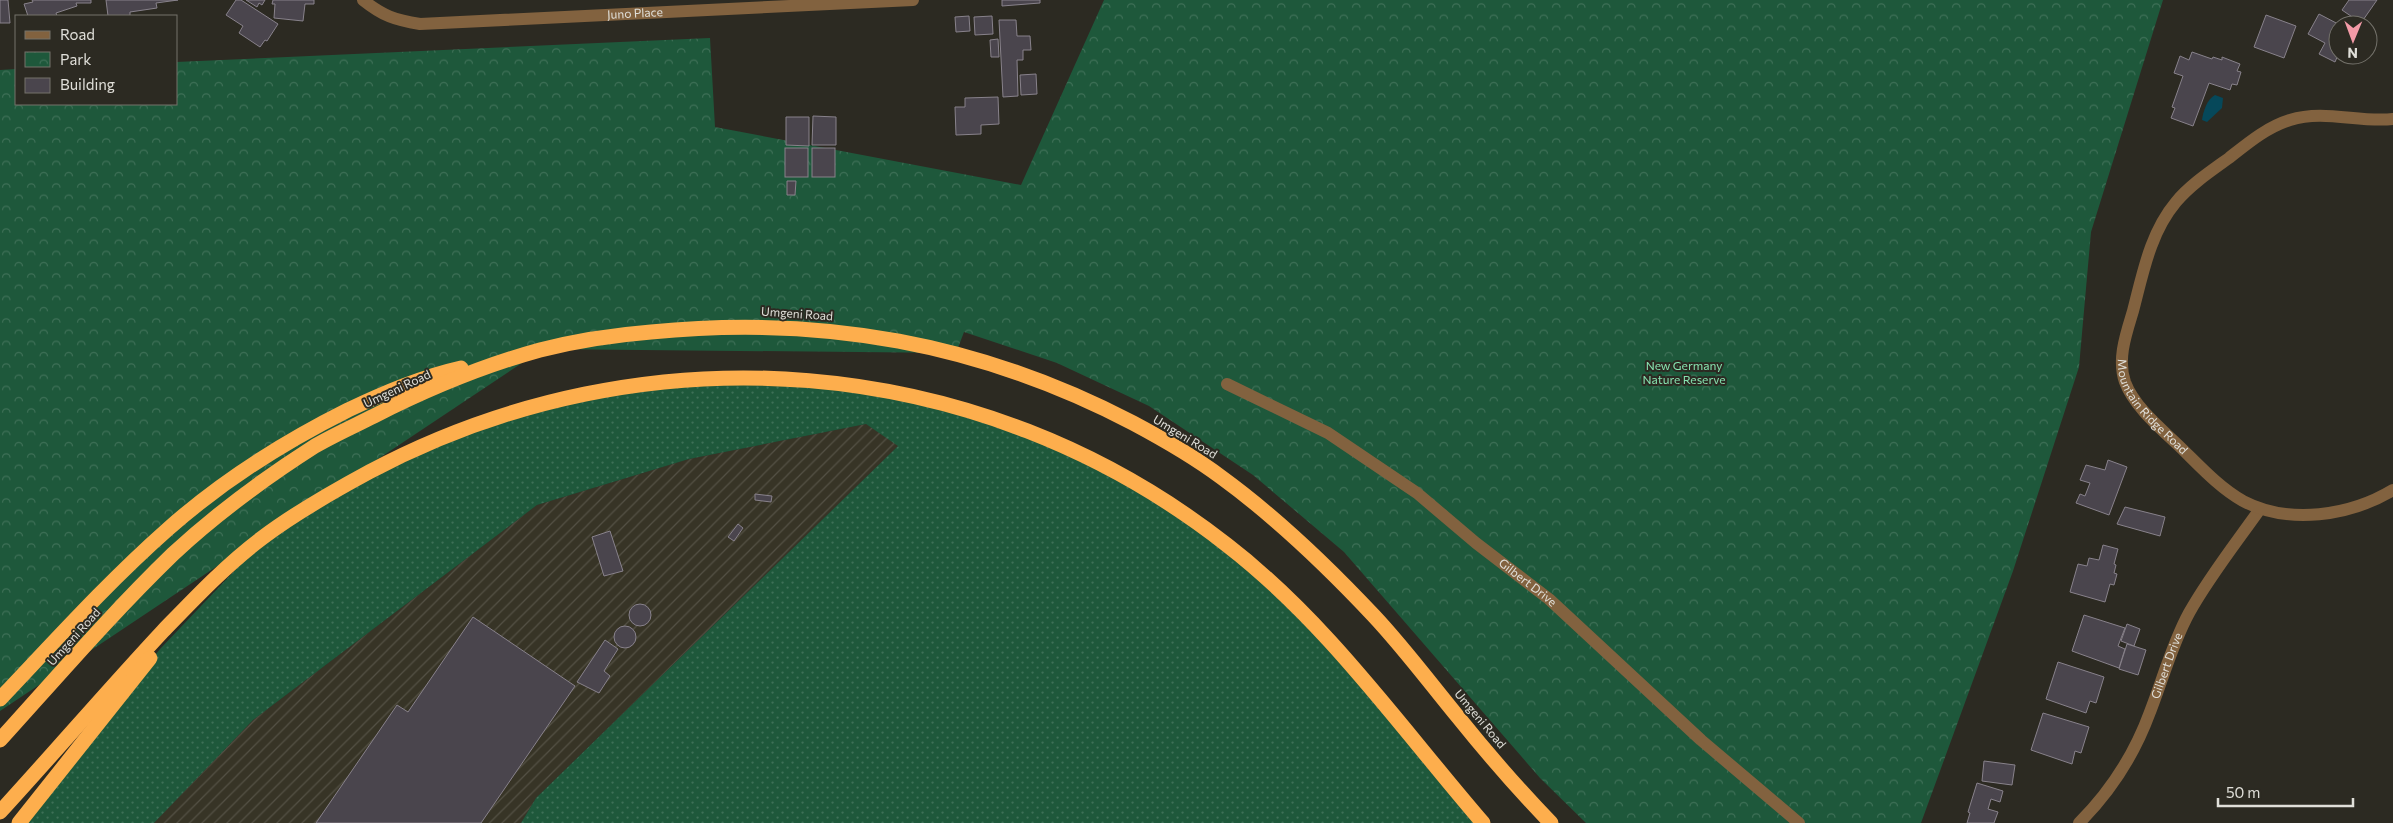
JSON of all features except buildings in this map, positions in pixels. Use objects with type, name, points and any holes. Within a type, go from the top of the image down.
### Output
[{"type":"highway","name":"Umgeni Road","points":[[0,740],[123,605],[177,550],[250,492],[318,445],[388,408],[456,377],[543,349],[625,334],[703,326],[788,327],[894,340],[956,353],[1016,371],[1093,402],[1163,440],[1219,475],[1269,514],[1375,617],[1487,751],[1551,823]]},
{"type":"highway","points":[[0,699],[90,604],[169,528],[200,503],[267,456],[322,423],[380,394],[442,372],[543,349]]},
{"type":"highway","points":[[0,812],[128,668],[185,608],[260,539],[326,495],[390,460],[459,430],[555,399],[628,385],[704,378],[765,377],[869,388],[930,400],[1041,436],[1082,454],[1165,501],[1226,543],[1276,586],[1328,639],[1483,823]]},
{"type":"highway","points":[[19,823],[158,648],[260,539]]},
{"type":"street","name":"Juno Place","points":[[363,0],[380,14],[397,20],[420,24],[913,0]]},
{"type":"street","name":"Mountain Ridge Road","points":[[2393,119],[2309,116],[2291,120],[2274,126],[2248,142],[2196,183],[2176,202],[2159,227],[2149,251],[2124,344],[2122,365],[2125,382],[2134,400],[2217,482],[2241,500],[2260,509],[2297,515],[2335,512],[2378,499],[2393,490]]},
{"type":"street","name":"Gilbert Drive","points":[[1227,384],[1328,433],[1417,493],[1476,543],[1549,599],[1702,740],[1799,823]]},
{"type":"street","name":"Gilbert Drive","points":[[2079,823],[2095,806],[2132,753],[2150,713],[2168,660],[2190,613],[2260,509]]},
{"type":"shaded area","points":[[866,424],[899,445],[536,798],[521,823],[154,823],[253,720],[537,505],[689,459]]},
{"type":"green space","name":"New Germany Nature Reserve","points":[[1104,0],[2163,0],[2091,232],[2079,367],[2013,571],[1921,823],[1586,823],[1540,778],[1344,552],[1253,475],[1149,406],[1057,363],[964,332],[956,353],[543,349],[0,711],[0,70],[15,69],[15,105],[178,105],[178,62],[710,38],[715,127],[1021,185]]},
{"type":"green space","points":[[766,380],[929,402],[1081,457],[1168,507],[1275,589],[1481,823],[521,823],[536,798],[898,446],[866,424],[689,459],[537,505],[253,720],[154,823],[21,823],[160,649],[262,542],[333,496],[462,431],[629,387]]},
{"type":"water","points":[[2215,95],[2223,98],[2222,108],[2207,122],[2202,120],[2204,110]]}]
